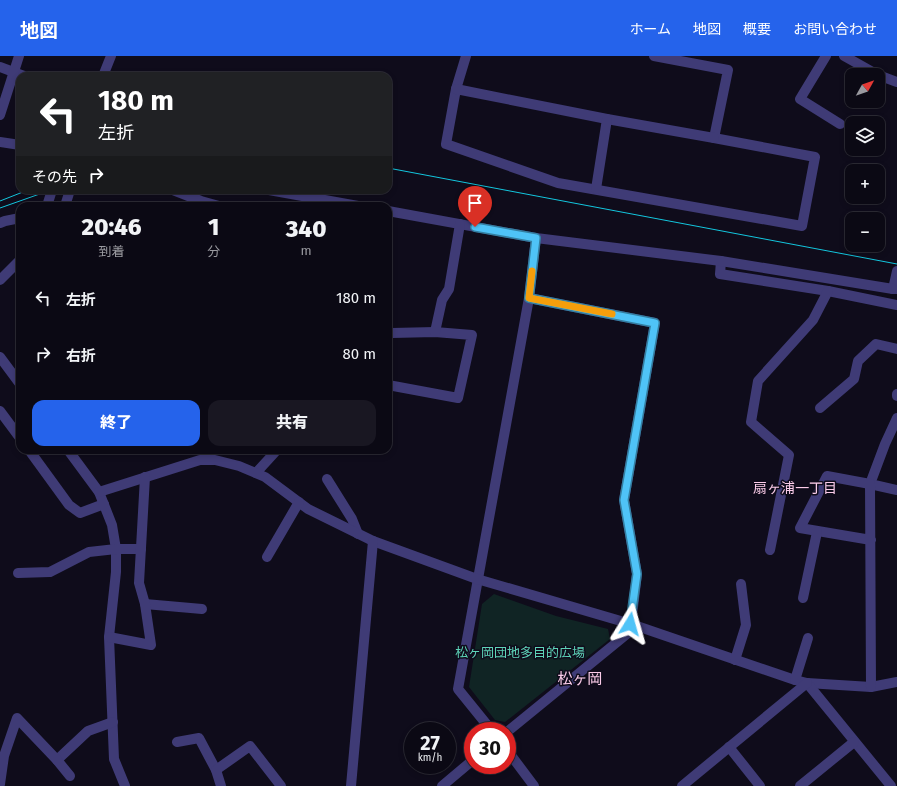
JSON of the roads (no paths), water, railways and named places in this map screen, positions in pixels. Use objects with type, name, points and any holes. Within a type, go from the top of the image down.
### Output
[{"type":"street","points":[[0,115],[20,56]]},
{"type":"street","points":[[104,72],[110,56]]},
{"type":"street","points":[[456,89],[815,157],[802,226],[558,183],[446,144],[456,89],[466,56]]},
{"type":"street","points":[[654,56],[728,70],[714,138]]},
{"type":"street","points":[[826,56],[800,99],[840,124]]},
{"type":"street","points":[[844,56],[865,68]]},
{"type":"street","points":[[0,67],[14,73]]},
{"type":"street","points":[[885,78],[897,82]]},
{"type":"street","points":[[596,189],[607,118]]},
{"type":"street","points":[[0,142],[16,144]]},
{"type":"street","points":[[183,194],[205,202]]},
{"type":"street","points":[[291,194],[336,202]]},
{"type":"street","points":[[392,212],[536,238],[721,261],[895,289],[897,271]]},
{"type":"street","points":[[0,223],[5,220],[16,219]]},
{"type":"street","points":[[435,332],[442,300],[449,289],[460,224]]},
{"type":"street","points":[[485,722],[458,689],[529,298],[536,238]]},
{"type":"street","points":[[12,267],[16,261]]},
{"type":"street","points":[[721,261],[720,274],[828,291],[897,305]]},
{"type":"street","points":[[0,280],[16,264]]},
{"type":"street","points":[[770,550],[789,455],[752,422],[758,381],[813,320],[828,291]]},
{"type":"street","points":[[516,725],[627,634],[630,624],[637,574],[624,500],[655,323],[529,298]]},
{"type":"street","points":[[392,332],[435,332],[472,335],[458,398],[392,386]]},
{"type":"street","points":[[820,408],[854,379],[858,361],[876,344],[897,349]]},
{"type":"street","points":[[0,357],[16,379]]},
{"type":"street","points":[[0,411],[16,433]]},
{"type":"street","points":[[871,687],[870,484],[897,418]]},
{"type":"street","points":[[32,454],[69,505],[80,513],[104,504]]},
{"type":"street","points":[[71,454],[99,492],[112,525],[116,549],[116,572],[109,637],[114,759],[125,786]]},
{"type":"street","points":[[256,473],[273,454]]},
{"type":"street","points":[[99,492],[200,460],[215,460],[239,466],[265,477],[308,509],[373,541],[477,579],[630,624],[807,683],[871,687],[897,682]]},
{"type":"street","points":[[871,540],[800,528],[827,476],[897,490]]},
{"type":"street","points":[[109,637],[151,645],[145,604],[139,583],[145,477]]},
{"type":"street","points":[[327,479],[352,519],[358,534]]},
{"type":"street","points":[[267,557],[299,502]]},
{"type":"street","points":[[803,598],[817,532]]},
{"type":"street","points":[[351,786],[373,541]]},
{"type":"street","points":[[18,574],[50,572],[89,552],[141,548]]},
{"type":"street","points":[[735,660],[746,625],[741,584]]},
{"type":"street","points":[[145,604],[202,609]]},
{"type":"street","points":[[795,680],[808,638]]},
{"type":"street","points":[[807,683],[891,786]]},
{"type":"street","points":[[682,786],[807,683]]},
{"type":"street","points":[[0,784],[4,756],[17,718],[70,776]]},
{"type":"street","points":[[57,760],[88,731],[113,722]]},
{"type":"street","points":[[177,742],[199,738],[216,770],[221,786]]},
{"type":"street","points":[[800,786],[854,742]]},
{"type":"street","points":[[216,770],[250,746],[281,786]]},
{"type":"street","points":[[729,748],[760,786]]},
{"type":"street","points":[[516,762],[534,786]]},
{"type":"street","points":[[442,786],[464,768]]},
{"type":"tram line","points":[[392,169],[897,264]]},
{"type":"tram line","points":[[0,201],[18,194]]},
{"type":"tram line","points":[[17,202],[40,194]]},
{"type":"tram line","points":[[0,208],[16,202]]},
{"type":"district","name":"扇ヶ浦一丁目","points":[[795,488]]},
{"type":"district","name":"松ヶ岡","points":[[580,679]]},
{"type":"park label","name":"松ヶ岡団地多目的広場","points":[[520,652]]}]
